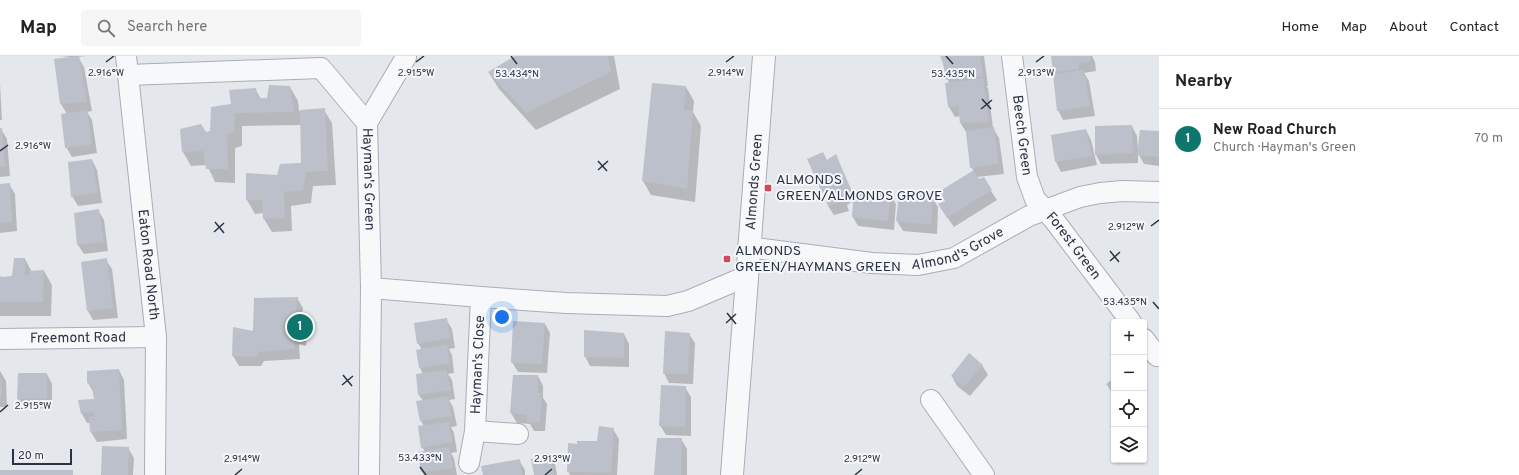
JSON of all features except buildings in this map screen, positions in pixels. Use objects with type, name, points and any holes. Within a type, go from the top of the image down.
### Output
[{"type":"street","points":[[367,123],[406,56]]},
{"type":"street","name":"Almonds Green","points":[[732,475],[748,247],[764,56]]},
{"type":"street","name":"Beech Green","points":[[1012,56],[1027,178],[1035,199],[1044,209]]},
{"type":"street","name":"Hayman's Green","points":[[126,65],[321,68],[367,123],[371,288],[369,475]]},
{"type":"street","name":"Eaton Road North","points":[[126,65],[156,337],[155,475]]},
{"type":"street","name":"Almond's Grove","points":[[748,247],[872,263],[918,265],[954,258],[1008,227],[1044,209],[1080,197],[1122,191],[1159,192]]},
{"type":"street","name":"Forest Green","points":[[1044,209],[1054,220],[1129,319]]},
{"type":"street","points":[[371,288],[566,303],[666,306],[688,301],[747,276]]},
{"type":"street","name":"Hayman's Close","points":[[469,464],[475,431],[481,297]]},
{"type":"street","name":"Freemont Road","points":[[0,339],[156,337]]},
{"type":"street","points":[[1147,343],[1157,356]]},
{"type":"street","points":[[931,400],[984,475]]},
{"type":"street","name":"Hayman's Close","points":[[475,431],[518,434]]},
{"type":"place","name":"ALMONDS GREEN/ALMONDS GROVE","points":[[768,188]]},
{"type":"place","name":"ALMONDS GREEN/HAYMANS GREEN","points":[[727,259]]},
{"type":"place","name":"New Road Church","points":[[300,327]]}]
